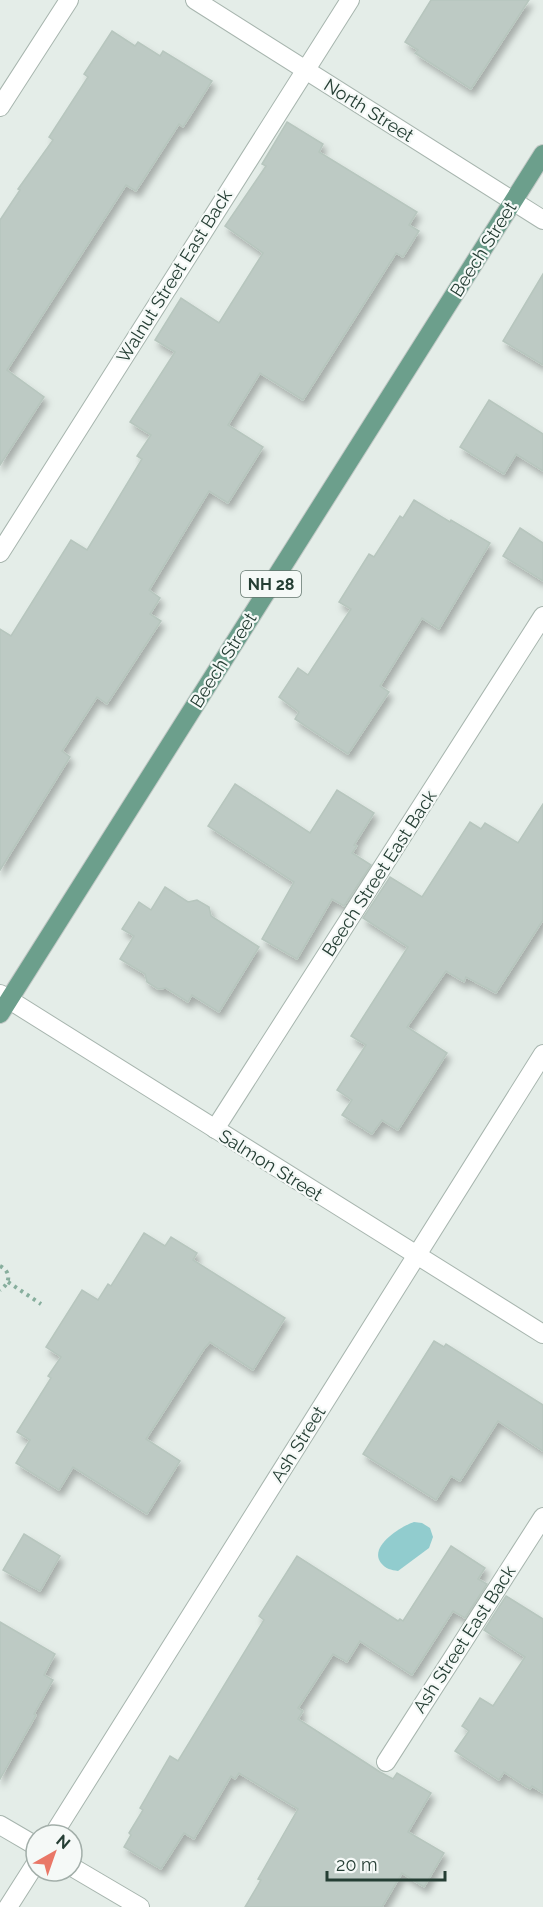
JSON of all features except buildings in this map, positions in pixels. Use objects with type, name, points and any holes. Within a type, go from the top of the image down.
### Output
[{"type":"main road","name":"Beech Street","points":[[3,1002],[543,154]]},
{"type":"street","points":[[0,107],[69,0]]},
{"type":"street","name":"North Street","points":[[195,0],[543,220]]},
{"type":"street","name":"Walnut Street East Back","points":[[0,553],[350,0]]},
{"type":"street","name":"Beech Street East Back","points":[[215,1129],[543,616]]},
{"type":"street","name":"Salmon Street","points":[[3,1002],[215,1129],[543,1334]]},
{"type":"street","name":"Ash Street","points":[[61,1823],[543,1054]]},
{"type":"street","name":"Ash Street East Back","points":[[386,1762],[543,1517]]},
{"type":"street","points":[[0,1825],[24,1839]]},
{"type":"street","points":[[84,1874],[140,1907]]},
{"type":"street","points":[[8,1907],[24,1882]]},
{"type":"path","points":[[0,1266],[8,1274],[8,1282],[0,1290]]},
{"type":"path","points":[[8,1282],[41,1304]]},
{"type":"water","points":[[414,1522],[422,1523],[430,1528],[433,1537],[429,1548],[398,1571],[387,1568],[378,1557],[379,1550],[395,1532]]}]
